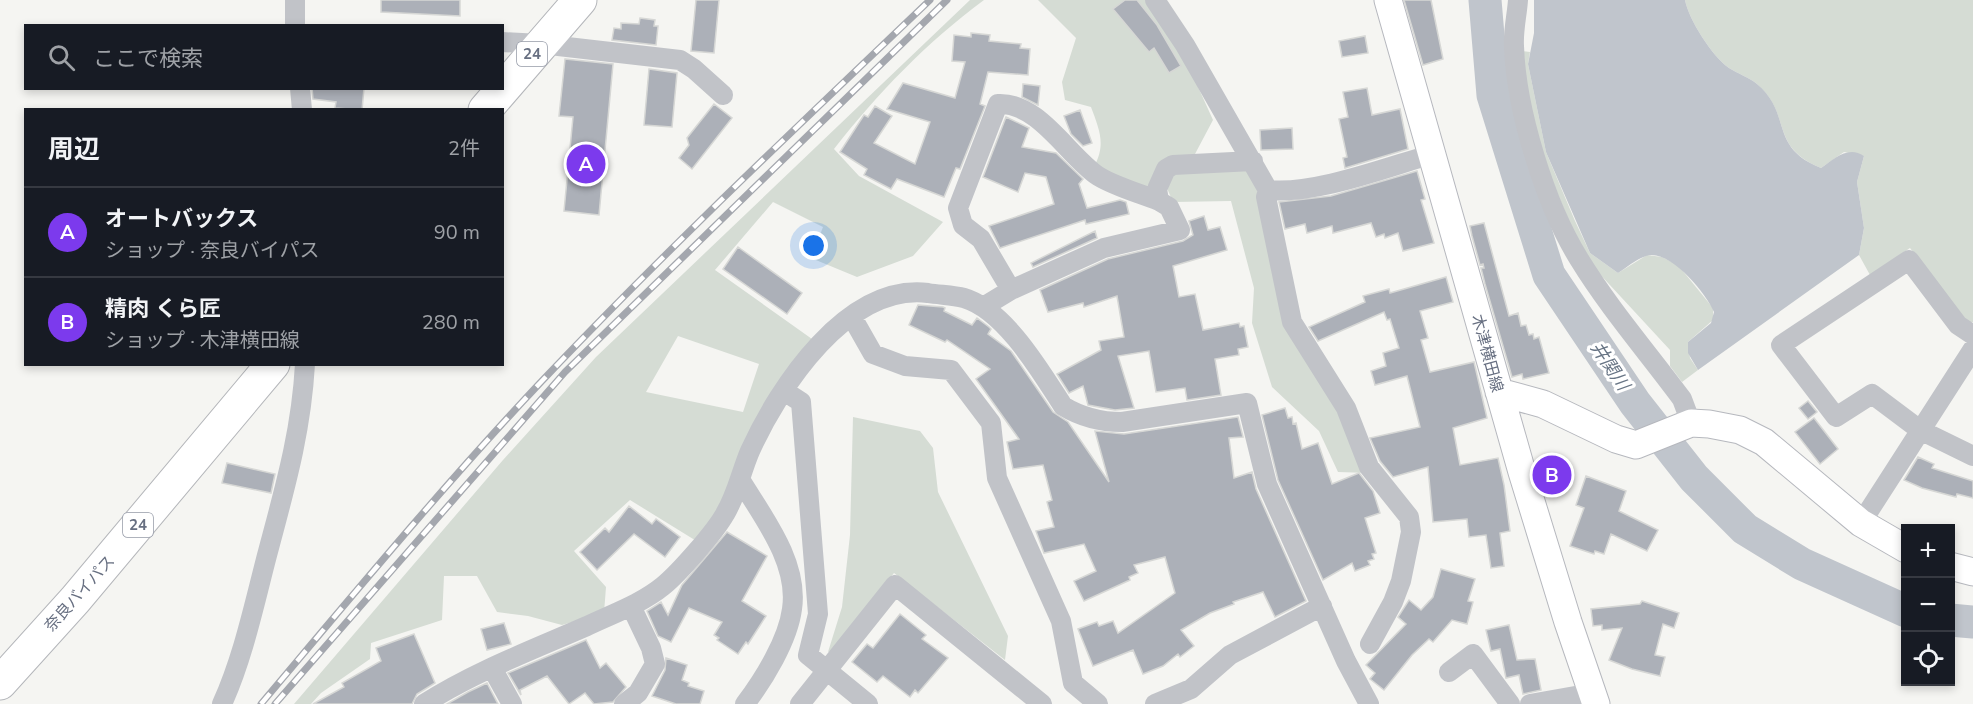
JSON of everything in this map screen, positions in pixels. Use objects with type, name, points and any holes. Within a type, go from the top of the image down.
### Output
[{"type":"highway","name":"24","points":[[504,88],[580,0]]},
{"type":"highway","name":"24","points":[[487,108],[502,90]]},
{"type":"highway","name":"奈良バイパス","points":[[0,682],[75,600],[271,366]]},
{"type":"main road","name":"木津横田線","points":[[1388,0],[1499,392],[1568,622],[1594,699]]},
{"type":"main road","points":[[1499,392],[1543,404],[1616,439],[1636,444],[1685,426],[1728,426],[1764,442],[1861,523],[1901,547]]},
{"type":"main road","points":[[1955,567],[1973,572]]},
{"type":"street","points":[[295,0],[295,24]]},
{"type":"street","points":[[1155,0],[1253,161],[1268,190],[1266,197],[1292,322],[1346,408],[1369,467],[1409,517],[1411,532],[1401,581],[1393,602],[1370,645]]},
{"type":"street","points":[[1518,0],[1514,45],[1520,92],[1533,149],[1557,219],[1579,260],[1682,399],[1685,426]]},
{"type":"street","points":[[504,42],[541,44],[680,60],[694,69],[723,95]]},
{"type":"street","points":[[300,90],[302,108]]},
{"type":"street","points":[[983,307],[1011,290],[1104,248],[1180,230],[1169,207],[1098,176],[1041,121],[1009,103],[998,104],[958,208],[963,225],[981,239],[1011,290]]},
{"type":"street","points":[[1268,190],[1285,192],[1349,178],[1433,154]]},
{"type":"street","points":[[1159,201],[1157,189],[1161,177],[1166,169],[1173,165],[1253,161]]},
{"type":"street","points":[[1973,335],[1958,325],[1909,260],[1780,345],[1836,417],[1872,394],[1920,430],[1973,456]]},
{"type":"street","points":[[424,704],[492,668],[631,606],[663,586],[724,516],[741,481],[750,452],[784,391],[825,336],[852,317],[894,294],[915,292],[964,298],[983,307],[1014,336],[1063,406],[1075,413],[1105,422],[1122,422],[1247,403],[1267,484],[1369,704]]},
{"type":"street","points":[[852,317],[873,354],[905,366],[951,370],[991,423],[997,478],[1061,621],[1073,683],[1098,704]]},
{"type":"street","points":[[1861,523],[1973,349]]},
{"type":"street","points":[[222,704],[253,611],[291,473],[303,404],[305,366]]},
{"type":"street","points":[[784,391],[801,402],[818,614],[808,655],[868,704]]},
{"type":"street","points":[[741,481],[784,558],[789,577],[792,609],[770,669],[745,704]]},
{"type":"street","points":[[800,704],[895,585],[1042,704]]},
{"type":"street","points":[[624,704],[638,693],[655,664],[651,648],[631,606]]},
{"type":"street","points":[[1155,704],[1191,689],[1230,656],[1322,606]]},
{"type":"street","points":[[1449,672],[1473,654],[1510,704]]},
{"type":"street","points":[[492,668],[512,704]]},
{"type":"street","points":[[1530,704],[1594,699]]},
{"type":"shaded area","points":[[970,0],[984,0],[923,51],[868,108],[834,149],[859,176],[943,222],[913,256],[857,277],[811,258],[823,227],[773,202],[715,270],[812,339],[719,513],[698,542],[630,500],[574,551],[606,587],[604,613],[562,625],[528,616],[497,612],[477,576],[444,576],[442,620],[371,643],[370,659],[321,693],[311,704],[294,704],[503,460],[596,357]],"holes":[[[678,336],[759,364],[743,412],[646,392]]]},
{"type":"shaded area","points":[[1038,0],[1146,0],[1185,58],[1213,120],[1195,154],[1171,158],[1144,190],[1095,165],[1101,143],[1099,129],[1091,107],[1065,100],[1062,82],[1076,38]]},
{"type":"shaded area","points":[[1534,0],[1685,0],[1696,27],[1722,62],[1754,82],[1768,95],[1787,140],[1805,160],[1821,168],[1841,154],[1852,152],[1864,156],[1857,182],[1864,228],[1859,255],[1698,370],[1688,353],[1688,342],[1711,323],[1714,312],[1703,294],[1686,274],[1676,265],[1655,255],[1642,257],[1618,273],[1590,253],[1546,152],[1528,64],[1534,33]]},
{"type":"shaded area","points":[[1685,0],[1973,0],[1973,322],[1969,323],[1961,314],[1910,248],[1870,275],[1859,255],[1864,228],[1857,182],[1864,156],[1844,152],[1821,168],[1794,150],[1787,140],[1775,107],[1768,96],[1757,84],[1722,62],[1696,27]]},
{"type":"shaded area","points":[[1521,51],[1530,52],[1528,64],[1546,152],[1590,253],[1618,273],[1647,255],[1662,257],[1678,265],[1713,308],[1713,320],[1688,342],[1690,358],[1698,370],[1682,382],[1670,366],[1670,350],[1584,257],[1538,147]]},
{"type":"shaded area","points":[[1251,168],[1261,198],[1284,319],[1340,410],[1369,473],[1338,472],[1319,431],[1272,387],[1252,323],[1254,288],[1231,201],[1173,202],[1166,186],[1170,172]]},
{"type":"shaded area","points":[[853,417],[920,431],[933,448],[938,492],[1008,636],[1005,660],[894,573],[828,652],[842,607],[850,535]]},
{"type":"building","points":[[381,0],[460,0],[460,16],[381,12]]},
{"type":"building","points":[[696,0],[719,0],[714,53],[691,51]]},
{"type":"building","points":[[1125,0],[1137,0],[1157,25],[1181,66],[1169,73],[1154,48],[1149,52],[1113,9]]},
{"type":"building","points":[[1404,0],[1431,0],[1443,59],[1423,65]]},
{"type":"building","points":[[640,18],[655,20],[654,26],[658,26],[656,45],[612,40],[614,28],[621,29],[621,23],[639,24]]},
{"type":"building","points":[[971,33],[990,35],[989,41],[1021,44],[1020,48],[1030,49],[1028,75],[988,72],[980,104],[985,106],[960,169],[956,168],[944,197],[897,179],[891,189],[864,175],[867,169],[840,152],[864,115],[868,117],[875,106],[892,116],[874,143],[915,164],[930,122],[887,109],[903,83],[955,98],[965,62],[952,61],[954,35],[971,37]]},
{"type":"building","points":[[1365,36],[1368,53],[1342,57],[1339,41]]},
{"type":"building","points":[[565,59],[613,64],[599,215],[564,211],[573,117],[559,116]]},
{"type":"building","points":[[649,69],[677,73],[672,127],[644,125]]},
{"type":"building","points":[[1023,84],[1040,86],[1038,105],[1022,97]]},
{"type":"building","points":[[1367,88],[1372,115],[1400,109],[1408,149],[1345,168],[1343,158],[1347,157],[1339,119],[1348,117],[1343,92]]},
{"type":"building","points":[[312,90],[364,90],[362,108],[335,108],[336,102],[313,99]]},
{"type":"building","points":[[714,104],[732,118],[692,169],[679,158],[689,145],[687,138]]},
{"type":"building","points":[[1080,110],[1092,143],[1083,146],[1071,134],[1064,116]]},
{"type":"building","points":[[1006,117],[1029,128],[1022,147],[1056,153],[1083,179],[1079,184],[1087,208],[1120,200],[1126,202],[1129,214],[1086,224],[1085,220],[1000,248],[989,226],[1054,204],[1046,177],[1025,173],[1018,192],[983,177]]},
{"type":"building","points":[[1292,128],[1293,149],[1261,150],[1260,130]]},
{"type":"building","points":[[1417,171],[1425,199],[1421,200],[1434,243],[1403,251],[1398,233],[1385,238],[1384,234],[1376,237],[1371,223],[1333,233],[1332,226],[1307,233],[1305,224],[1285,229],[1279,202],[1331,196]]},
{"type":"building","points":[[1204,216],[1208,230],[1220,227],[1227,250],[1173,266],[1179,297],[1195,294],[1203,330],[1239,323],[1240,327],[1244,326],[1248,347],[1238,349],[1239,355],[1215,359],[1221,395],[1187,400],[1185,388],[1156,392],[1149,351],[1118,356],[1134,408],[1115,410],[1088,405],[1083,386],[1069,393],[1057,374],[1101,350],[1099,341],[1124,337],[1117,296],[1084,307],[1083,303],[1048,312],[1040,290],[1108,259],[1183,241],[1193,235],[1189,221]]},
{"type":"building","points":[[1484,223],[1509,316],[1518,313],[1521,326],[1526,325],[1529,335],[1533,334],[1534,339],[1539,337],[1549,373],[1523,379],[1522,374],[1512,377],[1485,284],[1481,268],[1484,268],[1483,264],[1480,265],[1470,226]]},
{"type":"building","points":[[1095,231],[1097,238],[1033,267],[1031,263]]},
{"type":"building","points":[[738,247],[802,293],[787,314],[723,269]]},
{"type":"building","points":[[1446,277],[1453,302],[1420,311],[1428,338],[1421,340],[1430,372],[1474,362],[1487,418],[1453,428],[1460,465],[1498,458],[1510,531],[1500,533],[1504,566],[1491,568],[1486,535],[1469,537],[1467,519],[1433,522],[1428,467],[1393,477],[1380,461],[1370,438],[1420,427],[1407,376],[1375,385],[1371,371],[1386,366],[1383,353],[1399,348],[1390,319],[1387,320],[1384,312],[1318,341],[1309,327],[1365,302],[1363,296],[1389,289],[1390,293]]},
{"type":"building","points":[[918,305],[943,307],[944,311],[972,325],[977,318],[989,327],[991,329],[988,334],[1011,351],[1053,412],[1068,422],[1109,482],[1095,431],[1124,434],[1238,417],[1243,437],[1229,438],[1234,478],[1252,472],[1256,489],[1306,601],[1275,617],[1263,592],[1233,602],[1234,604],[1210,613],[1181,630],[1194,646],[1180,657],[1178,654],[1163,666],[1143,674],[1133,650],[1093,666],[1078,629],[1097,622],[1099,626],[1113,621],[1118,633],[1175,593],[1165,557],[1134,565],[1138,573],[1129,577],[1130,580],[1084,601],[1074,581],[1096,571],[1084,544],[1044,553],[1036,531],[1054,527],[1047,502],[1052,500],[1043,465],[1013,469],[1007,442],[1019,439],[976,379],[990,369],[947,340],[945,342],[909,325]]},
{"type":"building","points":[[1808,401],[1817,412],[1808,419],[1799,408]]},
{"type":"building","points":[[1285,408],[1288,418],[1292,417],[1293,424],[1296,423],[1302,449],[1318,443],[1332,484],[1359,473],[1373,491],[1380,513],[1365,518],[1376,553],[1372,554],[1374,559],[1368,561],[1370,565],[1355,571],[1352,563],[1323,580],[1278,480],[1262,415]]},
{"type":"building","points":[[1814,418],[1838,449],[1820,464],[1795,432]]},
{"type":"building","points":[[1918,457],[1934,464],[1932,468],[1973,481],[1973,498],[1957,494],[1956,497],[1922,488],[1904,480]]},
{"type":"building","points":[[1558,460],[1565,487],[1546,492],[1539,465]]},
{"type":"building","points":[[227,463],[275,474],[271,493],[222,483]]},
{"type":"building","points":[[1586,476],[1626,491],[1619,511],[1658,530],[1647,551],[1611,534],[1604,554],[1595,551],[1594,554],[1570,546],[1584,508],[1576,505]]},
{"type":"building","points":[[629,506],[652,524],[656,519],[680,537],[665,557],[634,534],[597,570],[580,552],[605,528],[609,532]]},
{"type":"building","points":[[727,532],[767,556],[742,601],[766,616],[748,644],[746,642],[738,654],[717,640],[719,638],[714,635],[722,622],[689,608],[671,642],[658,636],[647,611],[661,602],[668,615],[682,585]]},
{"type":"building","points":[[1441,569],[1475,579],[1468,601],[1473,602],[1467,624],[1452,620],[1433,642],[1429,639],[1412,655],[1384,690],[1370,679],[1375,673],[1366,665],[1406,624],[1398,617],[1409,600],[1421,610],[1433,597]]},
{"type":"building","points":[[1642,601],[1679,613],[1674,628],[1663,624],[1655,655],[1665,657],[1660,676],[1609,660],[1622,628],[1602,630],[1602,625],[1593,626],[1591,609],[1640,604]]},
{"type":"building","points":[[900,614],[926,635],[922,639],[948,658],[918,693],[915,690],[910,697],[883,676],[877,682],[852,662],[867,644],[873,648]]},
{"type":"building","points":[[504,623],[511,644],[487,650],[481,629]]},
{"type":"building","points":[[1509,625],[1517,660],[1535,659],[1541,690],[1523,694],[1519,675],[1506,678],[1500,649],[1491,651],[1486,630]]},
{"type":"building","points":[[414,634],[435,683],[417,694],[412,704],[313,704],[344,687],[342,683],[381,661],[376,648]]},
{"type":"building","points":[[586,640],[600,668],[606,663],[626,687],[613,702],[594,704],[585,693],[569,704],[547,676],[520,690],[521,695],[508,673]]},
{"type":"building","points":[[666,658],[687,665],[682,680],[689,683],[688,686],[704,691],[700,704],[676,704],[652,696],[665,670]]},
{"type":"building","points":[[487,683],[498,704],[447,704],[468,692]]},
{"type":"waterway","name":"井関川","points":[[1485,0],[1493,95],[1549,275],[1635,403],[1694,478],[1745,529],[1802,564],[1901,609]]},
{"type":"waterway","name":"井関川","points":[[1955,620],[1973,622]]},
{"type":"railway","points":[[261,704],[433,501],[540,383],[684,237],[930,0]]},
{"type":"railway","points":[[275,704],[565,372],[947,0]]},
{"type":"place","name":"オートバックス","points":[[586,164]]},
{"type":"place","name":"精肉 くら匠","points":[[1552,475]]}]
